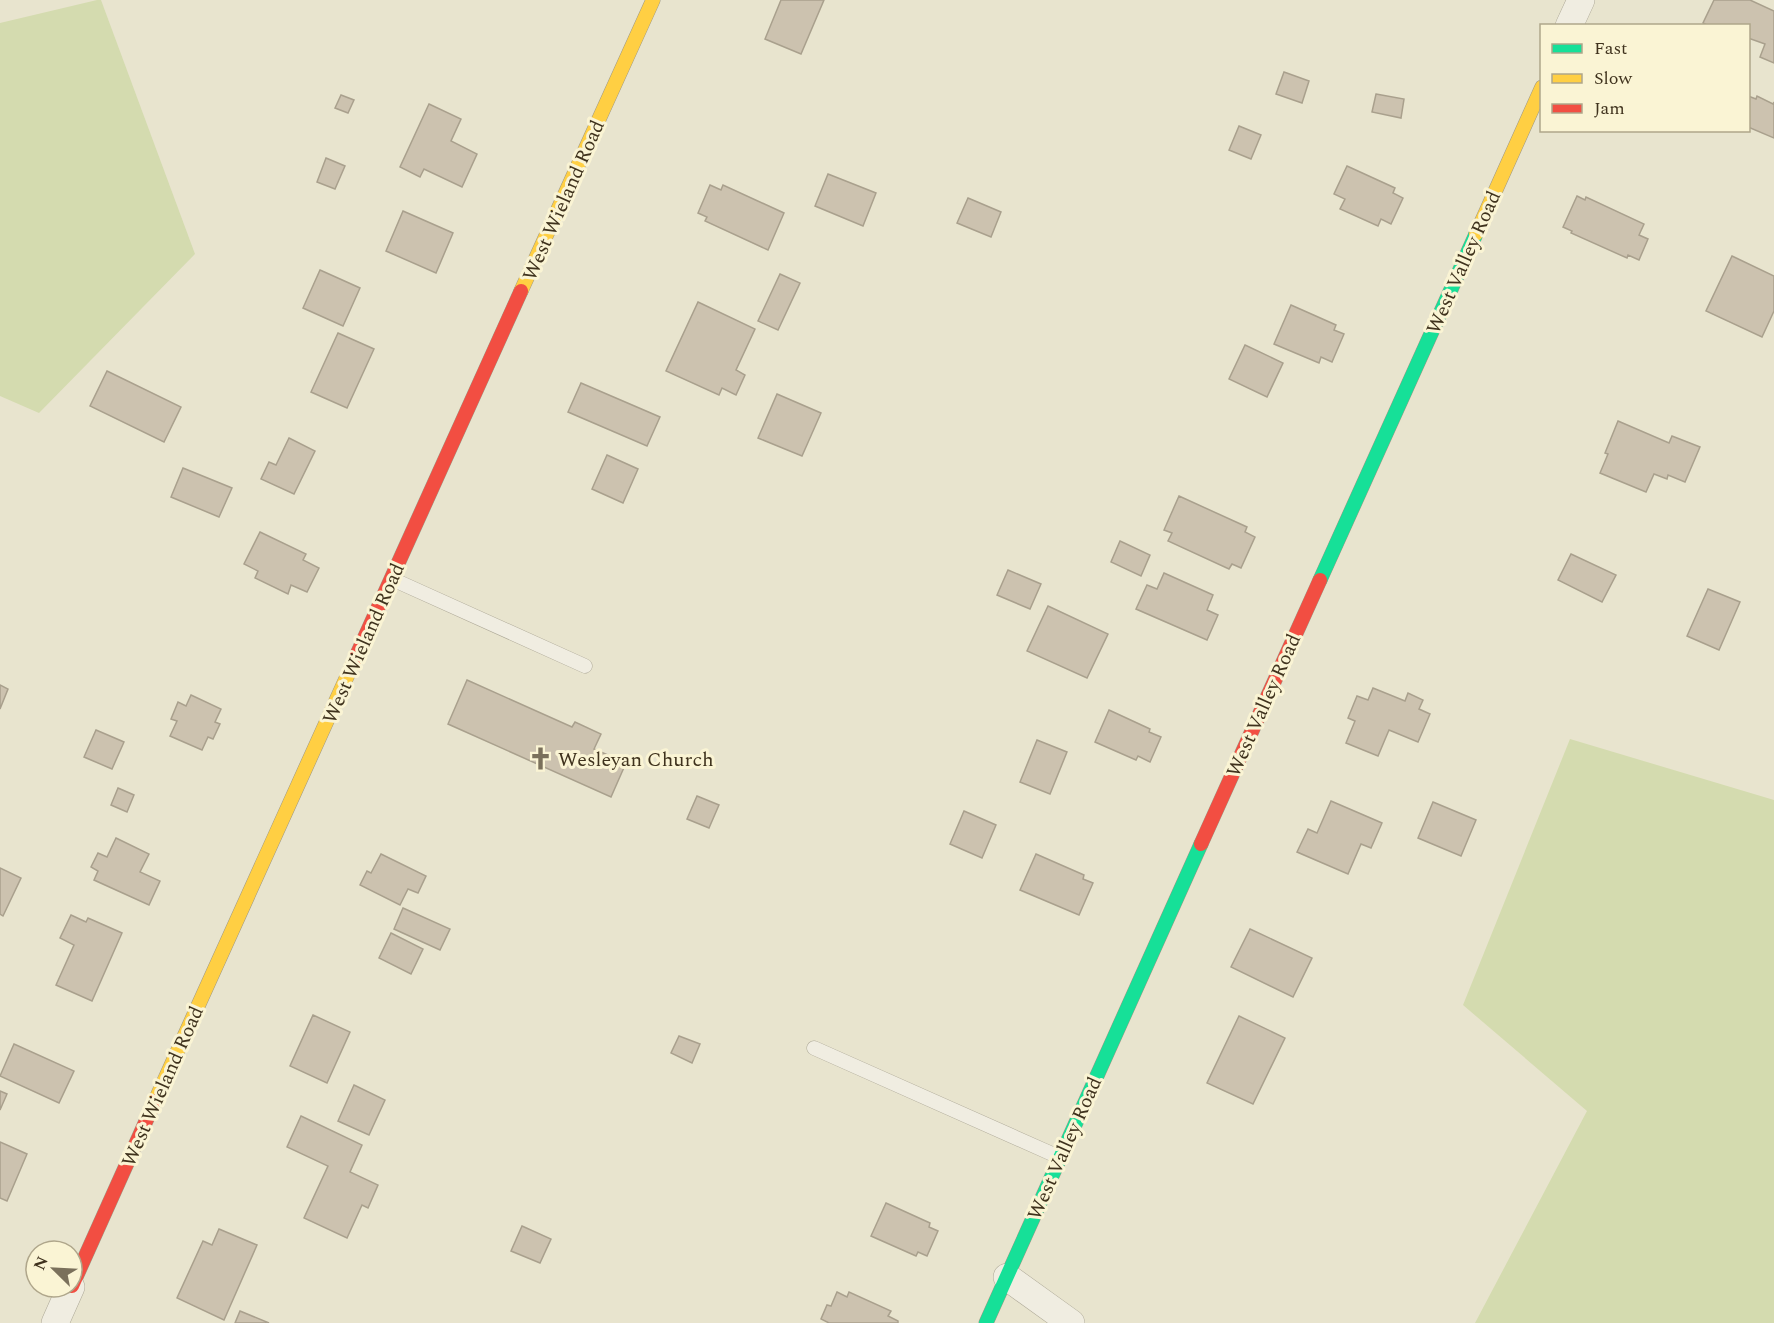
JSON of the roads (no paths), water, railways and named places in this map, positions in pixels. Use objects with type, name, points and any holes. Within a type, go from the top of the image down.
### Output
[{"type":"street","name":"West Wieland Road","points":[[84,1259],[653,0]]},
{"type":"street","points":[[1570,24],[1581,0]]},
{"type":"street","name":"West Valley Road","points":[[986,1323],[1540,91]]},
{"type":"street","points":[[1007,1276],[1071,1323]]},
{"type":"street","name":"West Wieland Road","points":[[55,1323],[66,1299]]},
{"type":"lane","points":[[392,579],[585,666]]},
{"type":"lane","points":[[814,1048],[1059,1157]]},
{"type":"place","name":"Wesleyan Church","points":[[540,759]]}]
